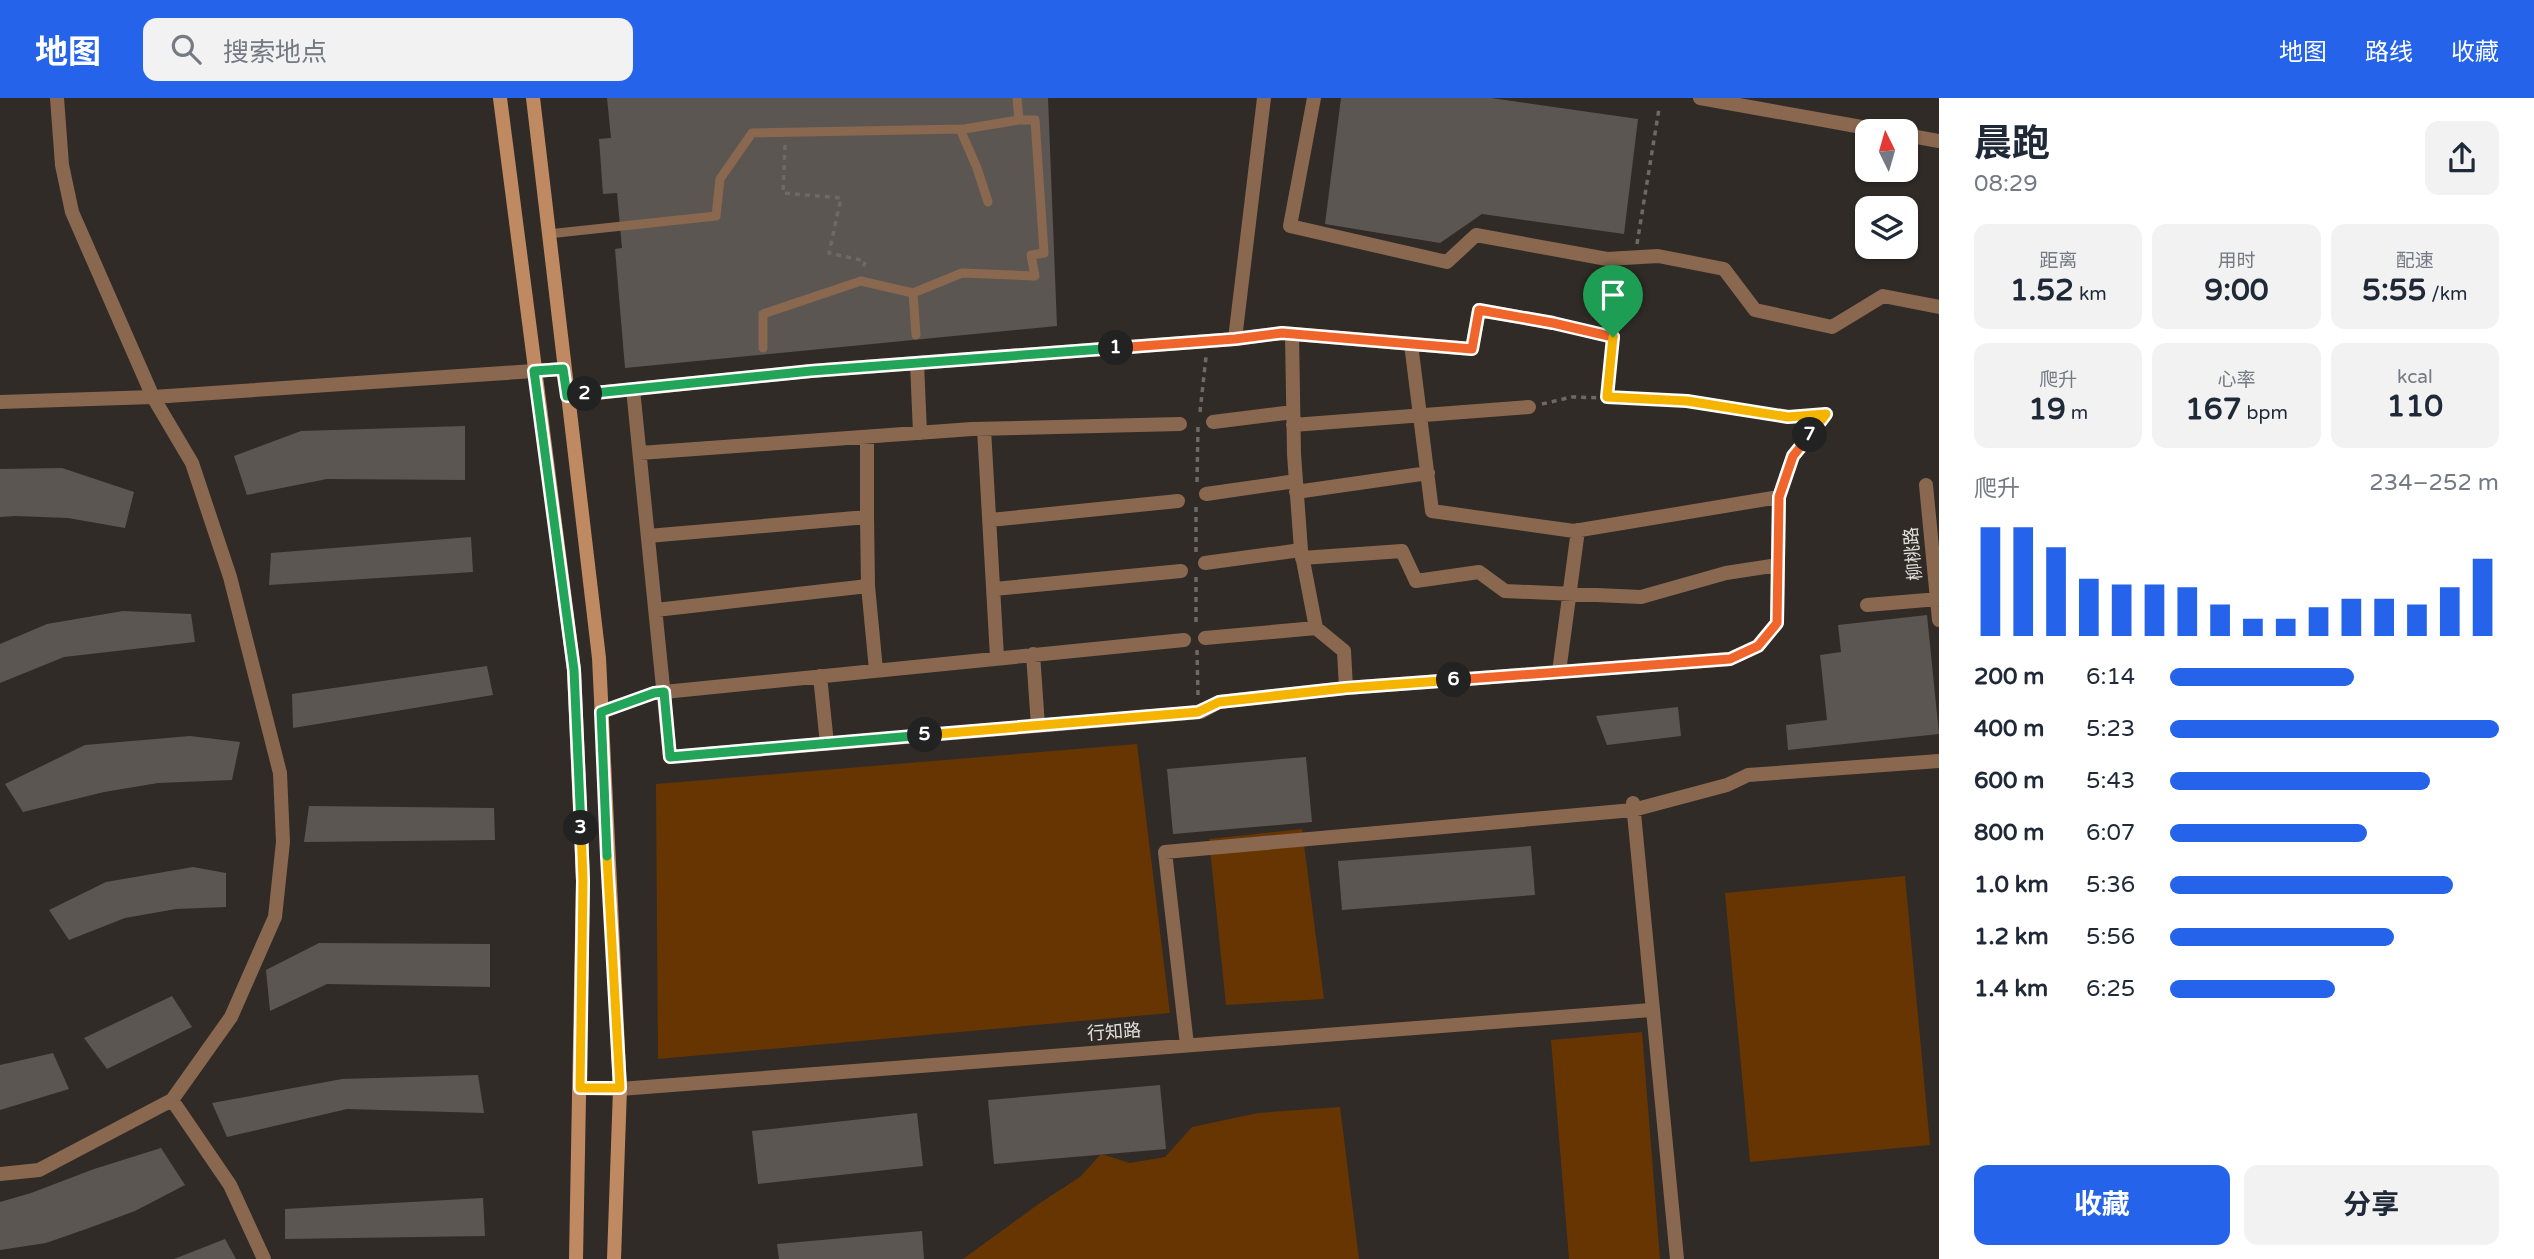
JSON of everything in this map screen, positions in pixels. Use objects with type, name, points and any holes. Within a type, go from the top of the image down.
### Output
[{"type":"main road","points":[[500,98],[574,670],[583,881],[576,1259]]},
{"type":"main road","points":[[533,98],[599,658],[620,1088],[614,1259]]},
{"type":"street","points":[[0,1174],[39,1170],[172,1100],[231,1017],[275,917],[283,842],[280,773],[230,577],[192,463],[153,397],[72,212],[62,165],[57,98]]},
{"type":"street","points":[[1235,339],[1265,98]]},
{"type":"street","points":[[1314,98],[1290,226],[1447,262],[1476,235],[1607,259],[1658,256],[1724,269],[1755,310],[1832,327],[1883,296],[1939,307]]},
{"type":"street","points":[[1700,98],[1855,126]]},
{"type":"street","points":[[1918,137],[1939,141]]},
{"type":"street","points":[[567,396],[811,371],[1235,339],[1282,333],[1472,349],[1479,310],[1553,323]]},
{"type":"street","points":[[1292,334],[1296,487],[1302,554],[1316,628],[1344,651],[1346,688]]},
{"type":"street","points":[[1411,344],[1432,511],[1578,530],[1779,497]]},
{"type":"street","points":[[917,363],[920,433]]},
{"type":"street","points":[[0,401],[153,397],[563,369]]},
{"type":"street","points":[[633,389],[670,757],[1198,712],[1219,702],[1346,688],[1730,659],[1758,646],[1777,623],[1779,497],[1793,456],[1826,414]]},
{"type":"street","points":[[1206,424],[1420,415],[1529,407]]},
{"type":"street","points":[[640,453],[984,429],[1180,424]]},
{"type":"street","points":[[984,429],[997,657]]},
{"type":"street","points":[[867,437],[868,586],[876,670]]},
{"type":"street","points":[[1201,488],[1296,487],[1427,473]]},
{"type":"street","name":"柳桃路","points":[[1926,485],[1939,620]]},
{"type":"street","points":[[990,520],[1178,501]]},
{"type":"street","points":[[648,536],[867,517]]},
{"type":"street","points":[[1559,672],[1578,530]]},
{"type":"street","points":[[1200,563],[1302,554],[1402,551],[1416,581],[1479,572],[1505,592],[1641,597],[1726,573],[1778,565]]},
{"type":"street","points":[[993,589],[1181,571]]},
{"type":"street","points":[[656,610],[868,586]]},
{"type":"street","points":[[1867,605],[1938,599]]},
{"type":"street","points":[[601,712],[654,693],[1195,636],[1316,628]]},
{"type":"street","points":[[1033,654],[1038,726]]},
{"type":"street","points":[[820,676],[827,744]]},
{"type":"street","points":[[1187,1045],[1166,852],[1633,807],[1727,785],[1748,775],[1939,761]]},
{"type":"street","points":[[1633,807],[1677,1259]]},
{"type":"street","name":"行知路","points":[[580,1088],[620,1088],[1651,1010]]},
{"type":"street","points":[[172,1100],[230,1185],[264,1259]]},
{"type":"lane","points":[[1017,98],[1019,120]]},
{"type":"lane","points":[[548,234],[716,216],[720,178],[752,133],[960,129],[1035,120],[1044,253],[1031,255],[1035,276],[962,273],[913,293],[861,281],[763,314],[763,348]]},
{"type":"lane","points":[[960,129],[988,202]]},
{"type":"lane","points":[[913,293],[916,335]]},
{"type":"lane","points":[[1687,401],[1788,417],[1826,414]]},
{"type":"path","points":[[1607,397],[1613,337],[1631,276],[1659,109]]},
{"type":"path","points":[[785,132],[783,193],[841,198],[829,253],[865,261],[861,281]]},
{"type":"path","points":[[1553,323],[1613,337]]},
{"type":"path","points":[[1200,413],[1208,341]]},
{"type":"path","points":[[1529,407],[1572,397],[1687,401]]},
{"type":"path","points":[[1201,488],[1206,424]]},
{"type":"path","points":[[1196,506],[1200,563]]},
{"type":"path","points":[[1196,576],[1198,712]]},
{"type":"shaded area","points":[[1137,744],[1170,1013],[658,1059],[656,784]]},
{"type":"shaded area","points":[[1302,829],[1324,999],[1226,1005],[1209,839]]},
{"type":"shaded area","points":[[1905,876],[1930,1145],[1750,1162],[1725,893]]},
{"type":"shaded area","points":[[1642,1032],[1660,1259],[1569,1259],[1551,1040]]},
{"type":"shaded area","points":[[1340,1107],[1359,1259],[963,1259],[1080,1177],[1101,1154],[1130,1163],[1165,1157],[1192,1127],[1258,1113]]},
{"type":"building","points":[[607,98],[1048,98],[1057,326],[625,368],[615,249],[622,248],[617,193],[603,194],[599,139],[611,138]]},
{"type":"building","points":[[1341,98],[1491,98],[1638,119],[1624,234],[1482,214],[1440,243],[1325,224]]},
{"type":"building","points":[[465,426],[465,480],[327,479],[247,495],[234,456],[301,431]]},
{"type":"building","points":[[62,468],[134,492],[125,528],[68,518],[0,517],[0,469]]},
{"type":"building","points":[[471,537],[473,572],[269,585],[271,553]]},
{"type":"building","points":[[123,611],[191,614],[195,642],[64,657],[0,683],[0,644],[47,624]]},
{"type":"building","points":[[1927,615],[1939,734],[1788,750],[1786,725],[1827,720],[1820,655],[1841,652],[1838,625]]},
{"type":"building","points":[[487,666],[493,695],[293,728],[292,694]]},
{"type":"building","points":[[1678,707],[1681,736],[1607,745],[1596,716]]},
{"type":"building","points":[[190,736],[240,742],[232,780],[158,783],[104,792],[23,812],[5,784],[85,745]]},
{"type":"building","points":[[1306,757],[1312,822],[1173,834],[1167,769]]},
{"type":"building","points":[[309,806],[494,808],[495,840],[304,842]]},
{"type":"building","points":[[1531,846],[1535,895],[1342,910],[1338,861]]},
{"type":"building","points":[[193,867],[226,873],[226,907],[176,909],[125,918],[69,940],[49,910],[106,882]]},
{"type":"building","points":[[319,943],[490,944],[490,987],[327,984],[270,1011],[266,970]]},
{"type":"building","points":[[172,996],[192,1027],[107,1069],[84,1038]]},
{"type":"building","points":[[53,1053],[69,1089],[0,1110],[0,1065]]},
{"type":"building","points":[[478,1075],[484,1113],[347,1109],[227,1137],[212,1103],[342,1079]]},
{"type":"building","points":[[1160,1085],[1166,1149],[994,1164],[988,1100]]},
{"type":"building","points":[[917,1113],[923,1166],[758,1184],[752,1131]]},
{"type":"building","points":[[161,1148],[185,1185],[135,1211],[89,1228],[46,1243],[0,1250],[0,1202]]},
{"type":"building","points":[[483,1198],[485,1236],[285,1239],[285,1209]]},
{"type":"building","points":[[922,1231],[924,1259],[779,1259],[777,1244]]},
{"type":"building","points":[[225,1239],[236,1259],[174,1259]]},
{"type":"route","points":[[1479,310],[1613,337],[1607,397],[1687,401],[1788,417],[1826,414],[1793,456],[1779,497],[1777,623],[1758,646],[1730,659],[1346,688],[1219,702],[1201,712],[670,757],[664,692],[601,712],[620,1088],[580,1088],[583,881],[574,670],[534,371],[563,369],[567,396],[811,371],[1235,339],[1282,333],[1472,349],[1479,310]]}]
